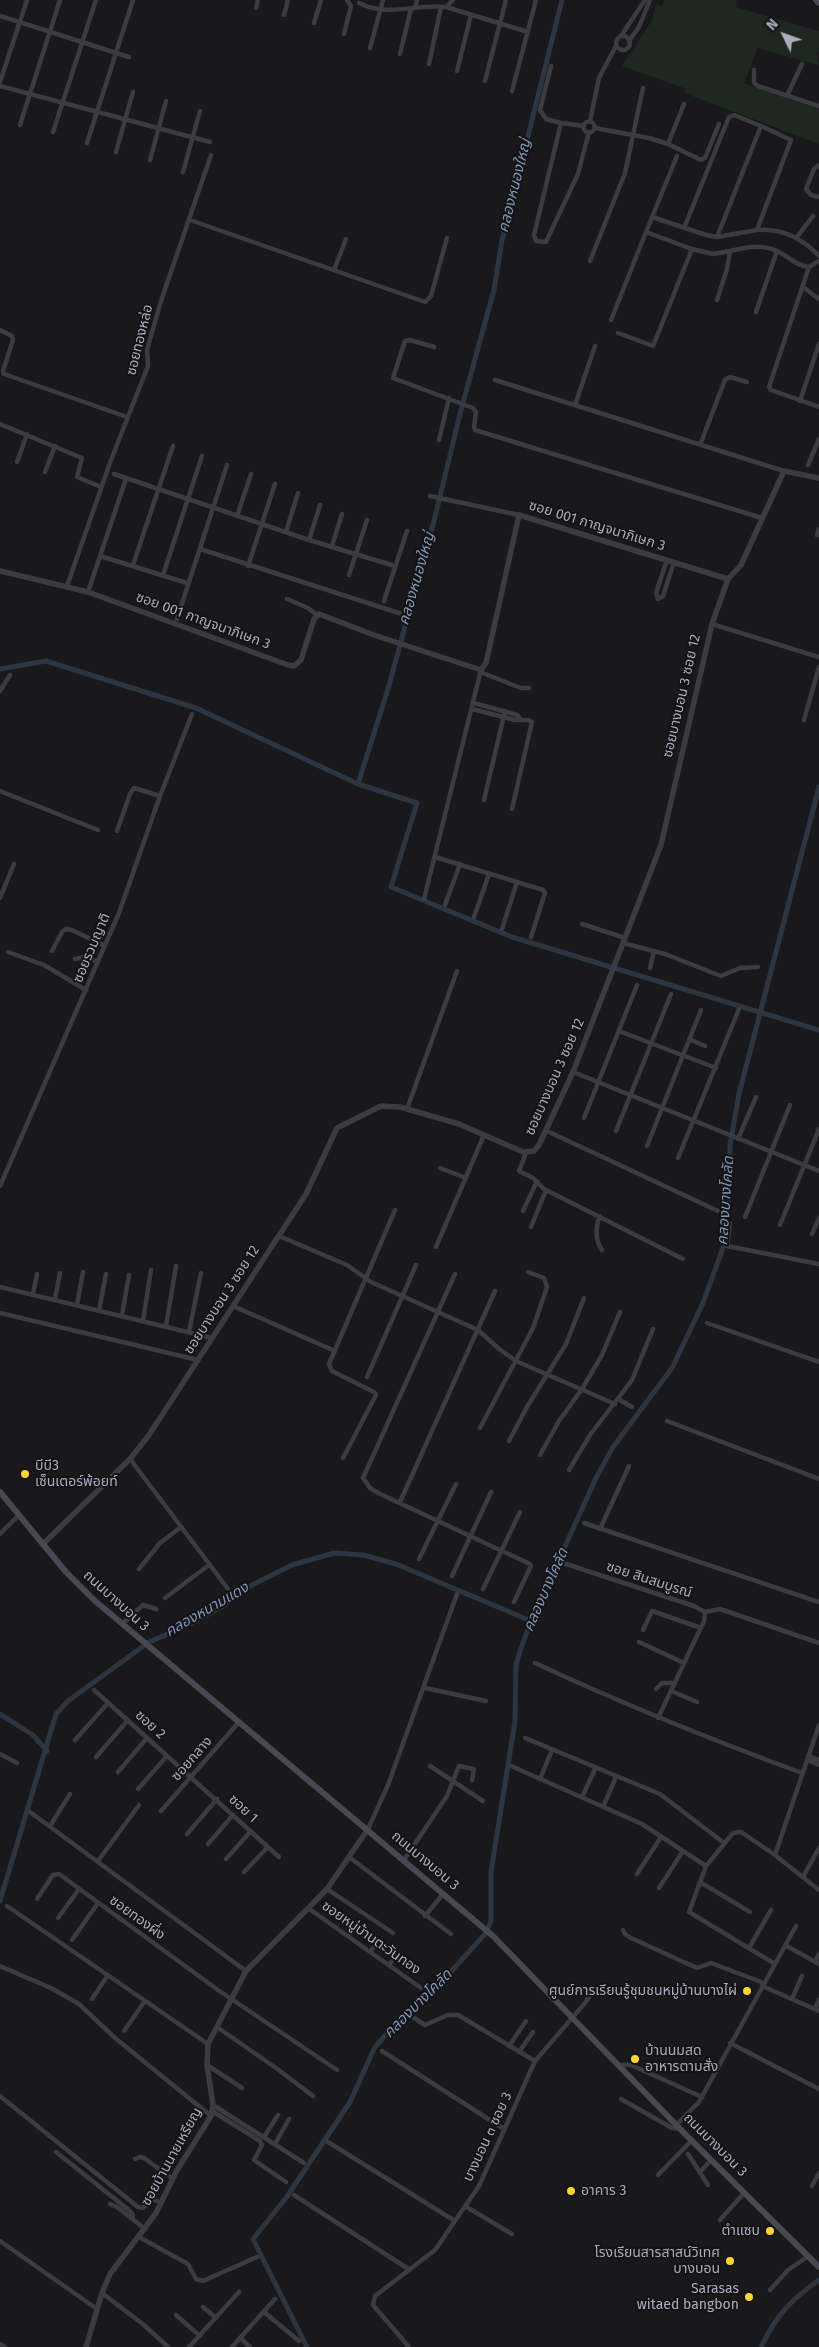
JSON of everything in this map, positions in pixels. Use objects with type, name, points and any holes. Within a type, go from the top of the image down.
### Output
[{"type":"main road","points":[[816,0],[819,3]]},
{"type":"main road","name":"ถนนบางบอน 3","points":[[0,1492],[80,1587],[493,1936],[744,2194],[807,2257],[819,2266]]},
{"type":"street","points":[[27,0],[0,84],[30,94],[210,142]]},
{"type":"street","points":[[20,125],[60,0]]},
{"type":"street","points":[[53,132],[96,0]]},
{"type":"street","points":[[87,143],[133,0]]},
{"type":"street","points":[[256,8],[258,0]]},
{"type":"street","points":[[284,15],[288,0]]},
{"type":"street","points":[[314,23],[321,0]]},
{"type":"street","points":[[344,34],[350,6],[347,0]]},
{"type":"street","points":[[370,48],[383,0]]},
{"type":"street","points":[[400,54],[417,0]]},
{"type":"street","points":[[429,64],[444,7],[452,0]]},
{"type":"street","points":[[485,81],[506,0]]},
{"type":"street","points":[[512,91],[536,0]]},
{"type":"street","points":[[584,126],[586,122],[590,121],[599,78],[616,46],[616,40],[648,0]]},
{"type":"street","points":[[616,46],[624,50],[629,46],[629,41],[639,27],[648,0]]},
{"type":"street","points":[[350,6],[356,6],[359,2],[379,11],[444,7],[528,32]]},
{"type":"street","points":[[456,71],[471,15]]},
{"type":"street","points":[[0,16],[129,57]]},
{"type":"street","points":[[621,36],[629,41]]},
{"type":"street","points":[[787,96],[802,64]]},
{"type":"street","points":[[551,66],[540,110],[546,119],[584,126]]},
{"type":"street","points":[[754,70],[756,84],[819,106]]},
{"type":"street","points":[[590,261],[625,174],[643,88]]},
{"type":"street","points":[[116,152],[133,92]]},
{"type":"street","points":[[150,160],[166,101]]},
{"type":"street","points":[[668,144],[684,104]]},
{"type":"street","points":[[183,172],[200,111]]},
{"type":"street","points":[[684,228],[729,116],[734,115],[791,140],[757,230]]},
{"type":"street","points":[[590,121],[594,123],[595,128]]},
{"type":"street","points":[[561,122],[534,235],[536,241],[546,242],[578,174],[589,132],[595,128],[633,134],[668,144],[703,160],[719,124]]},
{"type":"street","points":[[584,126],[586,131],[589,132]]},
{"type":"street","points":[[717,237],[761,126]]},
{"type":"street","name":"ซอยทองหล่อ","points":[[67,586],[101,487],[148,366],[147,350],[151,336],[172,267],[190,220],[211,155]]},
{"type":"street","points":[[611,320],[677,156]]},
{"type":"street","points":[[819,165],[814,169],[806,189],[811,195],[819,197]]},
{"type":"street","points":[[797,237],[813,216]]},
{"type":"street","points":[[652,217],[717,237],[757,230],[774,230],[797,237],[819,256]]},
{"type":"street","points":[[190,220],[425,302],[431,296],[447,238]]},
{"type":"street","points":[[646,232],[692,249],[713,254],[755,246],[777,251],[799,266],[808,267],[819,261]]},
{"type":"street","points":[[334,270],[346,239]]},
{"type":"street","points":[[618,332],[650,346],[656,344],[692,249]]},
{"type":"street","points":[[716,300],[727,269],[730,251]]},
{"type":"street","points":[[756,312],[777,251]]},
{"type":"street","points":[[808,267],[803,288],[769,387],[771,390],[819,407]]},
{"type":"street","points":[[803,288],[819,299]]},
{"type":"street","points":[[0,330],[11,336],[13,340],[2,371],[4,374],[127,417]]},
{"type":"street","points":[[434,347],[406,340],[402,346],[393,377],[397,381],[458,401],[476,410],[474,427],[477,431],[762,518]]},
{"type":"street","points":[[800,401],[819,344]]},
{"type":"street","points":[[575,405],[595,346]]},
{"type":"street","points":[[700,445],[725,380],[730,377],[747,382]]},
{"type":"street","points":[[495,380],[784,471],[819,478]]},
{"type":"street","points":[[439,440],[449,398]]},
{"type":"street","points":[[0,424],[82,458],[77,477],[101,487]]},
{"type":"street","points":[[17,462],[26,434]]},
{"type":"street","points":[[808,465],[819,439]]},
{"type":"street","points":[[45,472],[55,446]]},
{"type":"street","points":[[133,565],[173,446]]},
{"type":"street","points":[[163,574],[202,456]]},
{"type":"street","points":[[177,619],[227,465]]},
{"type":"street","points":[[728,579],[741,565],[784,471]]},
{"type":"street","points":[[114,474],[309,540],[395,566]]},
{"type":"street","points":[[237,516],[251,474]]},
{"type":"street","points":[[88,592],[126,479]]},
{"type":"street","points":[[248,566],[275,484]]},
{"type":"street","points":[[286,532],[298,493]]},
{"type":"street","points":[[433,496],[519,515]]},
{"type":"street","points":[[309,540],[320,505]]},
{"type":"street","points":[[332,546],[342,514]]},
{"type":"street","name":"ซอย 001 กาญจนาภิเษก 3","points":[[480,671],[486,663],[519,515],[728,579]]},
{"type":"street","points":[[349,575],[367,520]]},
{"type":"street","points":[[817,535],[819,529]]},
{"type":"street","points":[[384,601],[407,531]]},
{"type":"street","points":[[200,549],[402,614]]},
{"type":"street","points":[[100,556],[188,583]]},
{"type":"street","points":[[667,560],[656,593],[658,599],[663,596],[674,562]]},
{"type":"street","name":"ซอย 001 กาญจนาภิเษก 3","points":[[0,571],[88,592],[214,639],[294,666],[301,660],[317,615]]},
{"type":"street","name":"ซอยบางบอน 3 ซอย 12","points":[[43,1544],[130,1459],[149,1435],[306,1194],[337,1128],[381,1106],[407,1109],[459,1124],[526,1153],[534,1151],[547,1131],[573,1072],[661,845],[712,624],[728,579]]},
{"type":"street","points":[[287,599],[317,615],[321,614],[480,671],[520,688],[529,688]]},
{"type":"street","points":[[712,624],[819,658]]},
{"type":"street","points":[[804,720],[819,667]]},
{"type":"street","points":[[424,899],[474,703],[480,671]]},
{"type":"street","points":[[0,691],[10,675]]},
{"type":"street","points":[[474,703],[506,711],[532,722],[512,808]]},
{"type":"street","points":[[472,709],[516,720],[520,718]]},
{"type":"street","points":[[484,800],[506,711]]},
{"type":"street","name":"ซอยรวมญาติ","points":[[0,1186],[119,913],[160,796],[192,714]]},
{"type":"street","points":[[116,831],[134,788],[160,796]]},
{"type":"street","points":[[0,791],[98,830]]},
{"type":"street","points":[[435,857],[543,890],[545,893],[531,936]]},
{"type":"street","points":[[0,898],[2,888],[14,864]]},
{"type":"street","points":[[445,905],[460,864]]},
{"type":"street","points":[[474,917],[489,874]]},
{"type":"street","points":[[502,929],[517,882]]},
{"type":"street","points":[[582,924],[720,976],[740,968],[758,967]]},
{"type":"street","points":[[52,951],[62,932],[66,929],[105,946]]},
{"type":"street","points":[[650,968],[654,951]]},
{"type":"street","points":[[8,952],[44,965],[86,990]]},
{"type":"street","points":[[75,959],[85,957],[98,962]]},
{"type":"street","points":[[407,1109],[457,971]]},
{"type":"street","points":[[584,1118],[636,985]]},
{"type":"street","points":[[616,1131],[671,994]]},
{"type":"street","points":[[678,1158],[739,1009]]},
{"type":"street","points":[[647,1146],[701,1010]]},
{"type":"street","points":[[619,1031],[716,1068]]},
{"type":"street","points":[[690,1039],[705,1046]]},
{"type":"street","points":[[573,1072],[819,1171]]},
{"type":"street","points":[[736,1138],[756,1097]]},
{"type":"street","points":[[745,1217],[790,1104]]},
{"type":"street","points":[[780,1224],[819,1129]]},
{"type":"street","points":[[547,1131],[718,1211]]},
{"type":"street","points":[[436,1246],[484,1135]]},
{"type":"street","points":[[526,1153],[518,1170],[537,1181],[546,1190],[683,1258]]},
{"type":"street","points":[[440,1168],[466,1178]]},
{"type":"street","points":[[523,1211],[537,1181]]},
{"type":"street","points":[[531,1227],[546,1190]]},
{"type":"street","points":[[343,1458],[376,1395],[374,1392],[332,1372],[329,1364],[367,1280],[395,1210]]},
{"type":"street","points":[[600,1216],[596,1231],[598,1244],[602,1250]]},
{"type":"street","points":[[812,1234],[819,1218]]},
{"type":"street","points":[[730,1223],[727,1246],[819,1264]]},
{"type":"street","points":[[279,1236],[347,1265],[367,1280],[478,1330],[498,1348],[516,1360],[614,1404]]},
{"type":"street","points":[[367,1377],[416,1265]]},
{"type":"street","points":[[166,1326],[176,1266]]},
{"type":"street","points":[[143,1321],[151,1270]]},
{"type":"street","points":[[77,1305],[83,1272]]},
{"type":"street","points":[[480,1428],[533,1328],[547,1287],[544,1278],[528,1272]]},
{"type":"street","points":[[55,1300],[60,1273]]},
{"type":"street","points":[[189,1332],[200,1273]]},
{"type":"street","points":[[33,1294],[37,1274]]},
{"type":"street","points":[[99,1310],[106,1274]]},
{"type":"street","points":[[455,1274],[363,1474],[370,1488],[502,1550],[531,1566],[514,1602]]},
{"type":"street","points":[[122,1316],[129,1275]]},
{"type":"street","points":[[0,1286],[212,1338]]},
{"type":"street","points":[[400,1502],[495,1291]]},
{"type":"street","points":[[509,1441],[527,1407],[549,1375],[566,1344],[584,1298]]},
{"type":"street","points":[[233,1306],[335,1351]]},
{"type":"street","points":[[540,1455],[559,1421],[582,1389],[602,1355],[620,1312]]},
{"type":"street","points":[[0,1313],[198,1360]]},
{"type":"street","points":[[707,1323],[819,1362]]},
{"type":"street","points":[[569,1470],[590,1435],[632,1380],[654,1329]]},
{"type":"street","points":[[618,1399],[632,1407]]},
{"type":"street","points":[[667,1421],[819,1479]]},
{"type":"street","points":[[130,1459],[228,1589]]},
{"type":"street","points":[[600,1529],[628,1466]]},
{"type":"street","points":[[419,1560],[456,1484]]},
{"type":"street","points":[[452,1576],[491,1492]]},
{"type":"street","points":[[483,1589],[520,1512]]},
{"type":"street","points":[[0,1534],[19,1515]]},
{"type":"street","points":[[584,1524],[819,1602]]},
{"type":"street","points":[[139,1569],[160,1543],[181,1527]]},
{"type":"street","name":"ซอย สินสมบูรณ์","points":[[560,1562],[694,1606],[705,1612],[700,1628],[658,1718]]},
{"type":"street","points":[[165,1598],[209,1565]]},
{"type":"street","points":[[368,1829],[388,1785],[425,1688],[457,1594]]},
{"type":"street","points":[[122,1624],[143,1605],[156,1608]]},
{"type":"street","points":[[705,1612],[720,1609],[819,1643]]},
{"type":"street","points":[[643,1630],[652,1611],[700,1628]]},
{"type":"street","points":[[639,1642],[684,1662]]},
{"type":"street","points":[[535,1663],[566,1679],[658,1718],[802,1774]]},
{"type":"street","points":[[656,1690],[662,1683],[675,1683]]},
{"type":"street","points":[[425,1688],[486,1701]]},
{"type":"street","name":"ซอย 2","points":[[94,1690],[191,1777]]},
{"type":"street","points":[[672,1691],[697,1702]]},
{"type":"street","points":[[75,1740],[108,1703]]},
{"type":"street","points":[[96,1757],[128,1720]]},
{"type":"street","name":"ซอยกลาง","points":[[161,1811],[239,1722]]},
{"type":"street","points":[[775,1855],[819,1725]]},
{"type":"street","points":[[118,1772],[147,1738]]},
{"type":"street","points":[[525,1738],[663,1796],[724,1843]]},
{"type":"street","points":[[540,1779],[552,1750]]},
{"type":"street","points":[[0,1754],[18,1763]]},
{"type":"street","points":[[138,1789],[167,1756]]},
{"type":"street","points":[[808,1758],[819,1760]]},
{"type":"street","points":[[808,1758],[819,1765]]},
{"type":"street","points":[[430,1766],[483,1801]]},
{"type":"street","points":[[404,1860],[447,1796],[454,1783],[459,1766],[474,1769],[472,1780]]},
{"type":"street","points":[[511,1766],[642,1824],[706,1866]]},
{"type":"street","points":[[582,1797],[595,1769]]},
{"type":"street","name":"ซอย 1","points":[[191,1777],[279,1857]]},
{"type":"street","points":[[603,1807],[616,1777]]},
{"type":"street","points":[[50,1826],[70,1794]]},
{"type":"street","points":[[187,1834],[217,1800]]},
{"type":"street","points":[[98,1861],[138,1805]]},
{"type":"street","points":[[30,1812],[246,1970]]},
{"type":"street","points":[[208,1844],[234,1815]]},
{"type":"street","name":"ซอยบ้านนายเหรียญ","points":[[86,2347],[102,2293],[110,2274],[145,2230],[212,2111],[207,2065],[208,2044],[233,1999],[246,1970],[327,1890],[368,1829]]},
{"type":"street","points":[[226,1859],[251,1831]]},
{"type":"street","points":[[774,1964],[690,1914],[706,1866],[733,1833],[738,1831],[775,1855],[819,1890]]},
{"type":"street","points":[[637,1874],[661,1837]]},
{"type":"street","points":[[244,1872],[268,1847]]},
{"type":"street","points":[[803,1877],[819,1848]]},
{"type":"street","points":[[659,1888],[683,1851]]},
{"type":"street","points":[[349,1857],[451,1934]]},
{"type":"street","name":"ซอยทองผึ่ง","points":[[37,1899],[53,1874],[56,1873],[233,1999],[337,2070]]},
{"type":"street","points":[[700,1882],[750,1912]]},
{"type":"street","points":[[58,1918],[79,1890]]},
{"type":"street","points":[[327,1890],[393,1933]]},
{"type":"street","points":[[425,1916],[444,1894]]},
{"type":"street","points":[[72,1940],[98,1903]]},
{"type":"street","points":[[7,1906],[208,2044]]},
{"type":"street","name":"ซอยหมู่บ้านตะวันทอง","points":[[308,1908],[390,1964],[421,1988]]},
{"type":"street","points":[[749,1948],[770,1910]]},
{"type":"street","points":[[349,1935],[355,1926]]},
{"type":"street","points":[[620,2099],[672,2128],[679,2127],[702,2097],[796,1926]]},
{"type":"street","points":[[623,1930],[631,1938],[697,1968],[711,1963],[817,2010],[819,2000]]},
{"type":"street","points":[[371,1951],[378,1942]]},
{"type":"street","points":[[785,1945],[817,1963],[819,1954]]},
{"type":"street","points":[[390,1964],[398,1953]]},
{"type":"street","points":[[0,1966],[51,1988],[79,2004],[115,2038],[212,2111],[260,2141],[262,2146],[254,2160],[286,2182]]},
{"type":"street","points":[[92,1999],[108,1976]]},
{"type":"street","points":[[792,1999],[802,1976]]},
{"type":"street","name":"บางบอน ๓ ซอย 3","points":[[409,2347],[373,2305],[375,2296],[432,2253],[479,2186],[535,2061],[593,1991]]},
{"type":"street","points":[[124,2031],[145,2001]]},
{"type":"street","points":[[414,2018],[425,2025],[448,2016],[458,2015],[535,2061]]},
{"type":"street","points":[[509,2046],[526,2021]]},
{"type":"street","points":[[217,2028],[276,2068],[312,2096]]},
{"type":"street","points":[[519,2052],[534,2032]]},
{"type":"street","points":[[730,2044],[819,2089]]},
{"type":"street","points":[[382,2051],[504,2129]]},
{"type":"street","points":[[207,2065],[242,2088]]},
{"type":"street","points":[[619,2065],[631,2065],[702,2097]]},
{"type":"street","points":[[0,2096],[138,2208],[143,2208],[153,2199],[161,2203]]},
{"type":"street","points":[[212,2111],[264,2137],[304,2163]]},
{"type":"street","points":[[264,2137],[278,2115]]},
{"type":"street","points":[[274,2144],[289,2119]]},
{"type":"street","points":[[658,2175],[692,2140]]},
{"type":"street","points":[[328,2142],[455,2220]]},
{"type":"street","points":[[56,2152],[134,2214],[132,2219]]},
{"type":"street","points":[[688,2154],[708,2185]]},
{"type":"street","points":[[135,2159],[144,2158],[173,2179]]},
{"type":"street","points":[[700,2172],[711,2160]]},
{"type":"street","points":[[812,2186],[818,2176]]},
{"type":"street","points":[[720,2220],[744,2194]]},
{"type":"street","points":[[294,2195],[410,2270]]},
{"type":"street","points":[[110,2204],[117,2207],[145,2230]]},
{"type":"street","points":[[465,2206],[512,2234]]},
{"type":"street","points":[[139,2237],[188,2264],[196,2278],[203,2281],[257,2257]]},
{"type":"street","points":[[0,2242],[97,2309]]},
{"type":"street","points":[[770,2290],[788,2270],[807,2257]]},
{"type":"street","points":[[189,2347],[239,2292]]},
{"type":"street","points":[[102,2293],[168,2347]]},
{"type":"street","points":[[232,2347],[276,2299]]},
{"type":"street","points":[[203,2307],[216,2318]]},
{"type":"street","points":[[264,2312],[299,2341]]},
{"type":"street","points":[[176,2316],[200,2336]]},
{"type":"street","points":[[240,2338],[250,2347]]},
{"type":"street","points":[[0,2344],[5,2347]]},
{"type":"shaded area","points":[[664,0],[737,0],[736,7],[819,31],[819,51],[817,54],[819,65],[758,48],[744,83],[819,109],[819,144],[684,93],[686,89],[622,66],[652,20],[656,4],[662,6]]},
{"type":"waterway","name":"คลองหนองใหญ่","points":[[0,669],[46,661],[196,708],[358,784],[388,689],[435,517],[461,410],[494,290],[502,240],[562,0]]},
{"type":"waterway","points":[[358,784],[417,803],[391,887],[512,937],[819,1030]]},
{"type":"waterway","name":"คลองบางโคลัด","points":[[307,2347],[253,2239],[286,2198],[350,2102],[375,2047],[406,2012],[426,1999],[486,1933],[491,1921],[491,1872],[515,1721],[516,1665],[520,1651],[531,1621],[596,1478],[613,1447],[672,1368],[703,1303],[724,1245],[729,1197],[730,1145],[739,1094],[819,787]]},
{"type":"waterway","name":"คลองหนามแดง","points":[[0,1901],[56,1714],[68,1701],[149,1642],[184,1627],[223,1606],[252,1585],[292,1565],[334,1553],[363,1555],[396,1564],[531,1621]]},
{"type":"waterway","points":[[0,1714],[33,1735],[47,1751]]},
{"type":"waterway","points":[[761,2347],[785,2309],[819,2280]]},
{"type":"place","name":"บีบี3 เซ็นเตอร์พ้อยท์","points":[[25,1474]]},
{"type":"place","name":"ศูนย์การเรียนรู้ชุมชนหมู่บ้านบางไผ่","points":[[747,1991]]},
{"type":"place","name":"บ้านนมสด อาหารตามสั่ง","points":[[635,2059]]},
{"type":"place","name":"อาคาร 3","points":[[571,2191]]},
{"type":"place","name":"ตำแซบ","points":[[770,2231]]},
{"type":"place","name":"โรงเรียนสารสาสน์วิเทศ บางบอน","points":[[730,2261]]},
{"type":"place","name":"Sarasas witaed bangbon","points":[[749,2297]]}]
